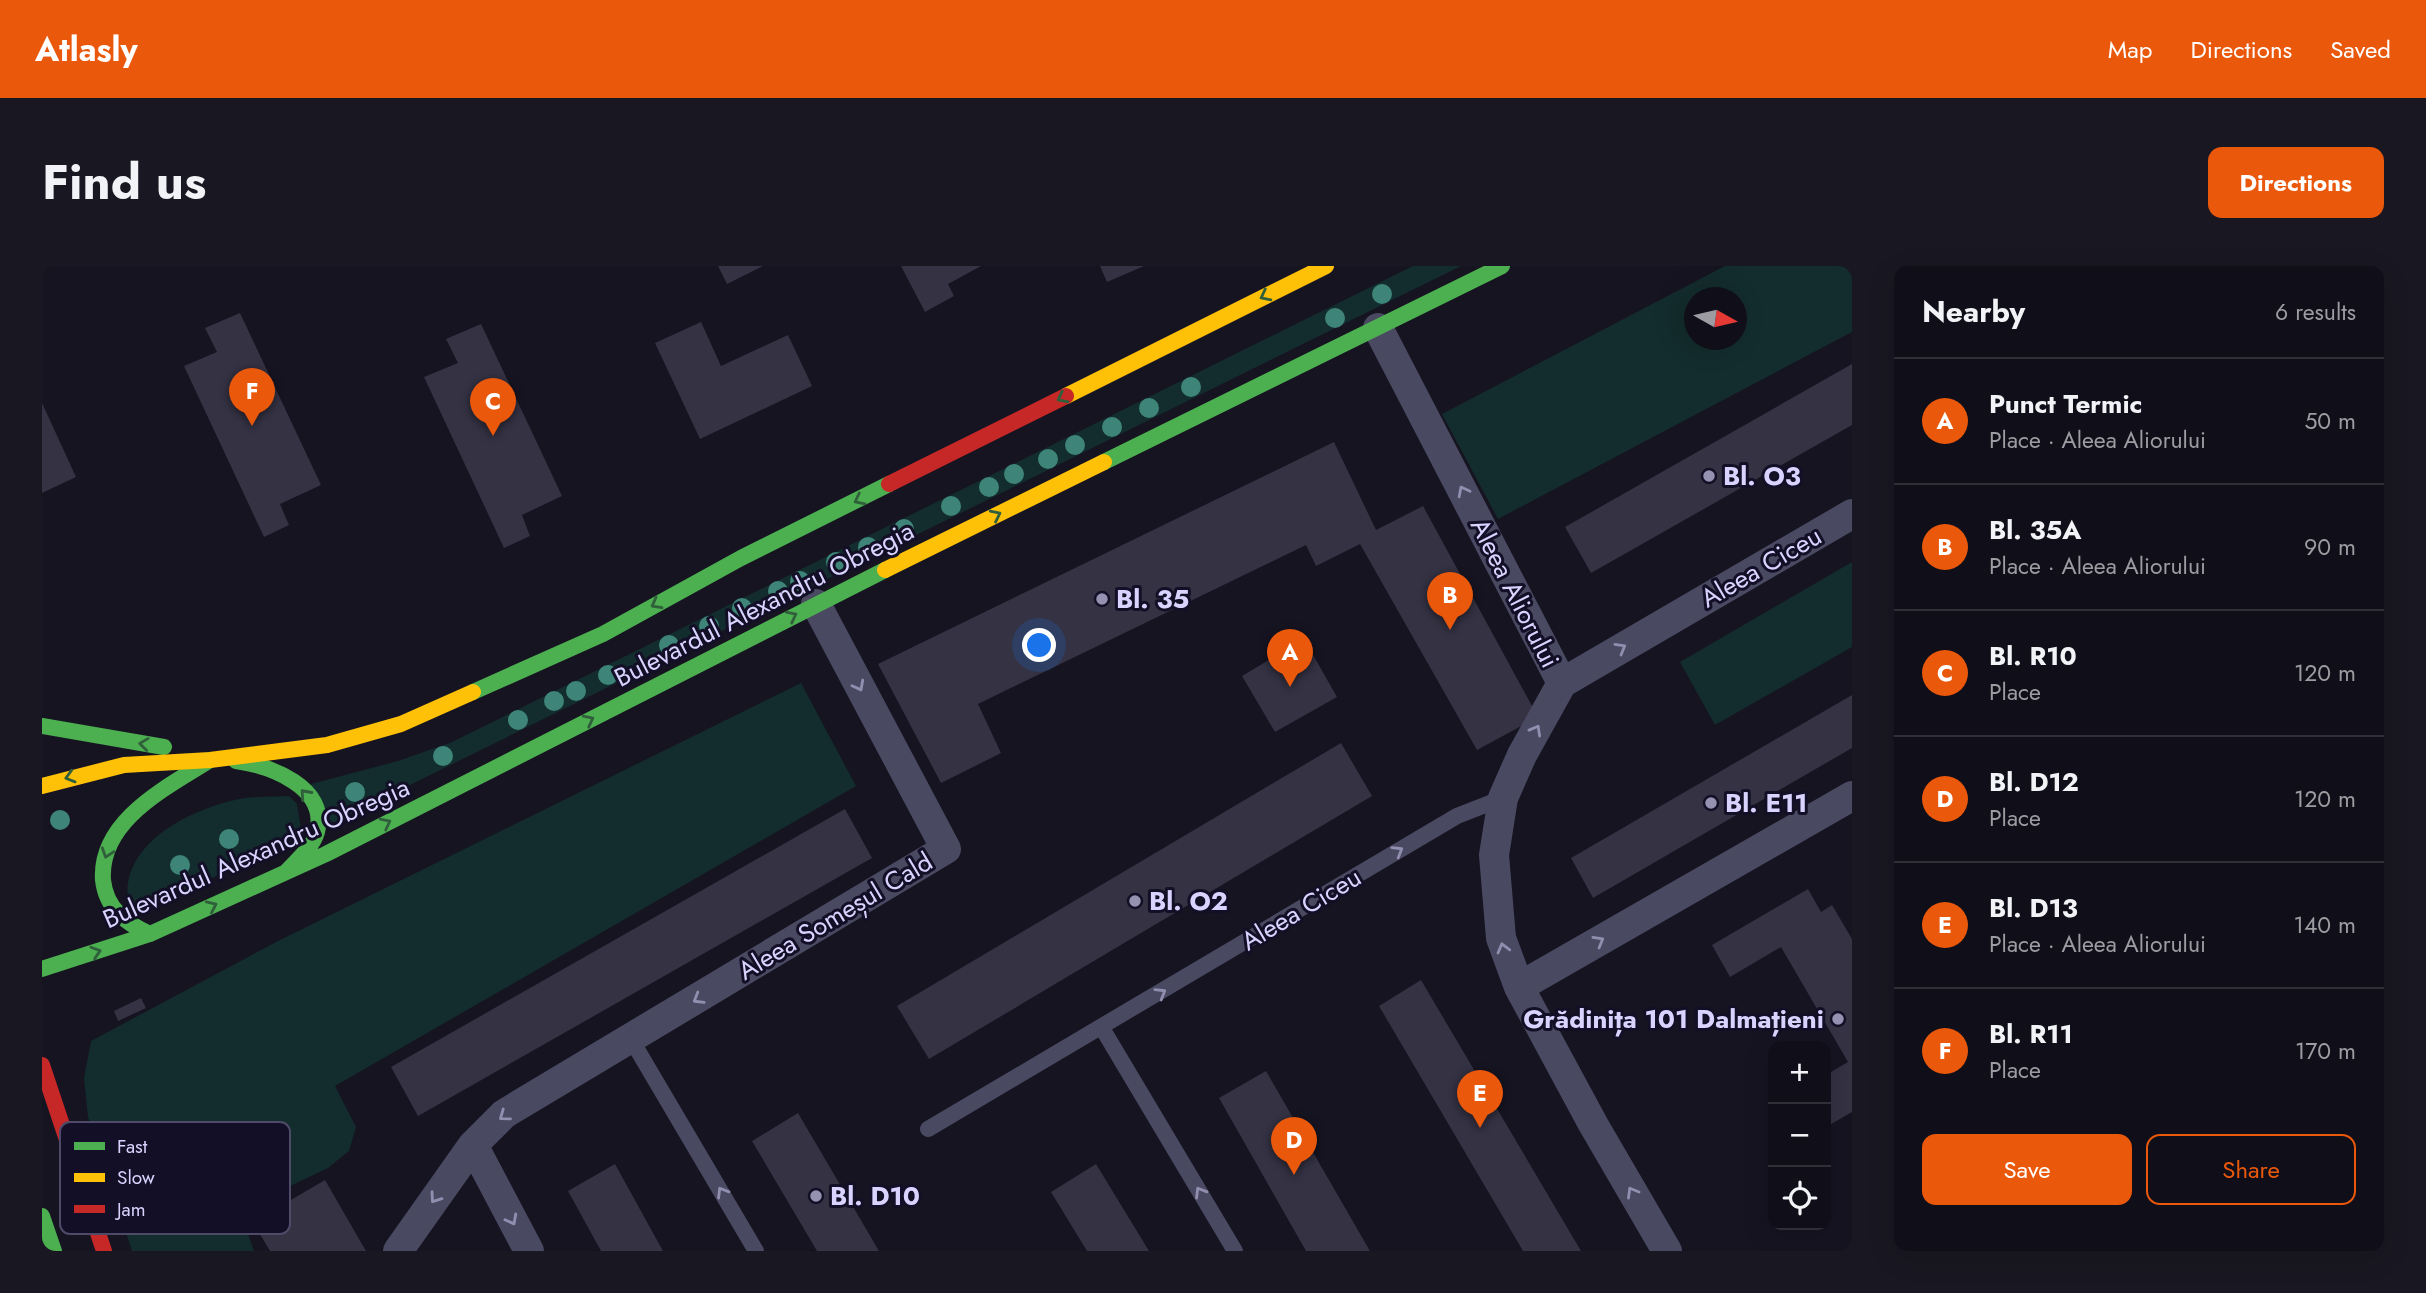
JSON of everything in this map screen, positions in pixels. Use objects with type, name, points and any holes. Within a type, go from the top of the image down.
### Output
[{"type":"main road","name":"Bulevardul Alexandru Obregia","points":[[42,786],[124,765],[211,760],[327,745],[401,724],[603,634],[741,558],[1326,266]]},
{"type":"main road","name":"Bulevardul Alexandru Obregia","points":[[42,969],[150,934],[286,872],[816,604],[1502,266]]},
{"type":"main road","points":[[42,726],[168,747],[211,760],[246,762],[276,771],[307,792],[318,812],[317,832],[286,872]]},
{"type":"main road","points":[[150,934],[129,926],[115,914],[102,881],[103,861],[110,842],[122,825],[149,802],[211,760]]},
{"type":"main road","points":[[42,1065],[61,1122]]},
{"type":"main road","points":[[44,1221],[54,1251]]},
{"type":"main road","points":[[98,1234],[104,1251]]},
{"type":"street","name":"Aleea Aliorului","points":[[1378,328],[1562,682],[1522,755],[1503,798],[1494,855],[1494,886],[1501,937],[1507,964],[1519,987],[1667,1251]]},
{"type":"street","name":"Aleea Ciceu","points":[[1562,682],[1852,514]]},
{"type":"street","name":"Aleea Someșul Cald","points":[[398,1251],[473,1145],[504,1114],[946,849],[816,604]]},
{"type":"street","points":[[1519,987],[1852,796]]},
{"type":"street","points":[[473,1145],[528,1251]]},
{"type":"lane","name":"Aleea Ciceu","points":[[928,1129],[1457,816],[1503,798]]},
{"type":"lane","points":[[1102,1028],[1235,1251]]},
{"type":"lane","points":[[631,1039],[757,1251]]},
{"type":"green space","points":[[1413,266],[1461,266],[327,826],[311,784],[398,761],[452,742]]},
{"type":"green space","points":[[1725,266],[1852,266],[1852,332],[1498,519],[1442,414],[1684,287],[1684,350],[1747,350],[1747,287],[1685,287]]},
{"type":"green space","points":[[1852,562],[1852,647],[1715,725],[1680,662]]},
{"type":"green space","points":[[801,683],[856,786],[335,1086],[356,1127],[349,1151],[328,1168],[290,1186],[290,1122],[90,1122],[84,1078],[91,1041],[278,941]]},
{"type":"green space","points":[[289,796],[297,804],[302,835],[141,912],[128,900],[129,880],[136,862],[147,846],[181,820],[220,804],[245,798]]},
{"type":"green space","points":[[126,1234],[248,1234],[254,1251],[132,1251]]},
{"type":"building","points":[[718,266],[763,266],[727,284]]},
{"type":"building","points":[[901,266],[981,266],[948,284],[954,296],[925,312]]},
{"type":"building","points":[[1100,266],[1144,266],[1107,282]]},
{"type":"building","points":[[240,313],[321,485],[280,504],[289,525],[264,537],[184,366],[217,352],[205,328]]},
{"type":"building","points":[[701,322],[721,366],[788,335],[812,386],[700,439],[655,343]]},
{"type":"building","points":[[481,324],[562,496],[522,515],[530,536],[504,548],[424,377],[458,363],[446,339]]},
{"type":"building","name":"Bl. O3","points":[[1852,364],[1852,425],[1591,573],[1565,527]]},
{"type":"building","points":[[42,403],[76,477],[42,493]]},
{"type":"building","name":"Bl. 35","points":[[1334,442],[1376,530],[1423,506],[1538,717],[1477,750],[1360,544],[1316,566],[1306,545],[978,704],[1001,753],[941,783],[878,664]]},
{"type":"building","points":[[1304,639],[1337,697],[1275,732],[1242,676]]},
{"type":"building","name":"Bl. E11","points":[[1852,695],[1852,748],[1593,898],[1571,858]]},
{"type":"building","name":"Bl. O2","points":[[1341,743],[1372,796],[929,1059],[897,1006]]},
{"type":"building","points":[[845,809],[872,858],[418,1116],[391,1067]]},
{"type":"building","name":"Grădinița 101 Dalmațieni","points":[[1808,889],[1821,912],[1832,905],[1852,939],[1852,1112],[1831,1124],[1831,1072],[1848,1062],[1781,947],[1730,977],[1712,945]]},
{"type":"building","points":[[1421,980],[1581,1251],[1523,1251],[1379,1006]]},
{"type":"building","points":[[141,998],[146,1008],[118,1021],[114,1011]]},
{"type":"building","points":[[1266,1071],[1370,1251],[1306,1251],[1219,1098]]},
{"type":"building","name":"Bl. D10","points":[[798,1113],[879,1251],[817,1251],[752,1141]]},
{"type":"building","points":[[615,1164],[663,1251],[601,1251],[568,1191]]},
{"type":"building","points":[[1096,1164],[1149,1251],[1087,1251],[1051,1192]]},
{"type":"building","points":[[325,1180],[366,1251],[270,1251],[260,1234],[290,1234],[290,1200]]},
{"type":"traffic: fast","points":[[1104,462],[1502,266]]},
{"type":"traffic: fast","points":[[473,692],[603,634],[741,558],[889,484]]},
{"type":"traffic: fast","points":[[42,969],[150,934],[326,854],[885,570]]},
{"type":"traffic: fast","points":[[42,726],[164,747]]},
{"type":"traffic: fast","points":[[150,934],[125,919],[108,899],[103,880],[105,859],[112,840],[139,808],[210,760]]},
{"type":"traffic: fast","points":[[236,761],[280,774],[306,791],[314,803],[318,816],[315,838],[287,871]]},
{"type":"traffic: fast","points":[[42,1216],[54,1251]]},
{"type":"traffic: slow","points":[[1066,396],[1326,266]]},
{"type":"traffic: slow","points":[[885,570],[1104,462]]},
{"type":"traffic: slow","points":[[42,786],[124,765],[210,760],[327,745],[401,724],[473,692]]},
{"type":"traffic: jam","points":[[889,484],[1066,396]]},
{"type":"traffic: jam","points":[[42,1065],[61,1122]]},
{"type":"traffic: jam","points":[[98,1234],[104,1251]]},
{"type":"place","name":"Bl. R11","points":[[252,426]]},
{"type":"place","name":"Bl. R10","points":[[493,436]]},
{"type":"place","name":"Bl. O3","points":[[1709,476]]},
{"type":"place","name":"Bl. 35","points":[[1102,599]]},
{"type":"place","name":"Bl. 35A","points":[[1450,630]]},
{"type":"place","name":"Punct Termic","points":[[1290,687]]},
{"type":"place","name":"Bl. E11","points":[[1711,803]]},
{"type":"place","name":"Bl. O2","points":[[1135,901]]},
{"type":"place","name":"Grădinița 101 Dalmațieni","points":[[1838,1019]]},
{"type":"place","name":"Bl. D13","points":[[1480,1128]]},
{"type":"place","name":"Bl. D12","points":[[1294,1175]]},
{"type":"place","name":"Bl. D10","points":[[816,1196]]}]
